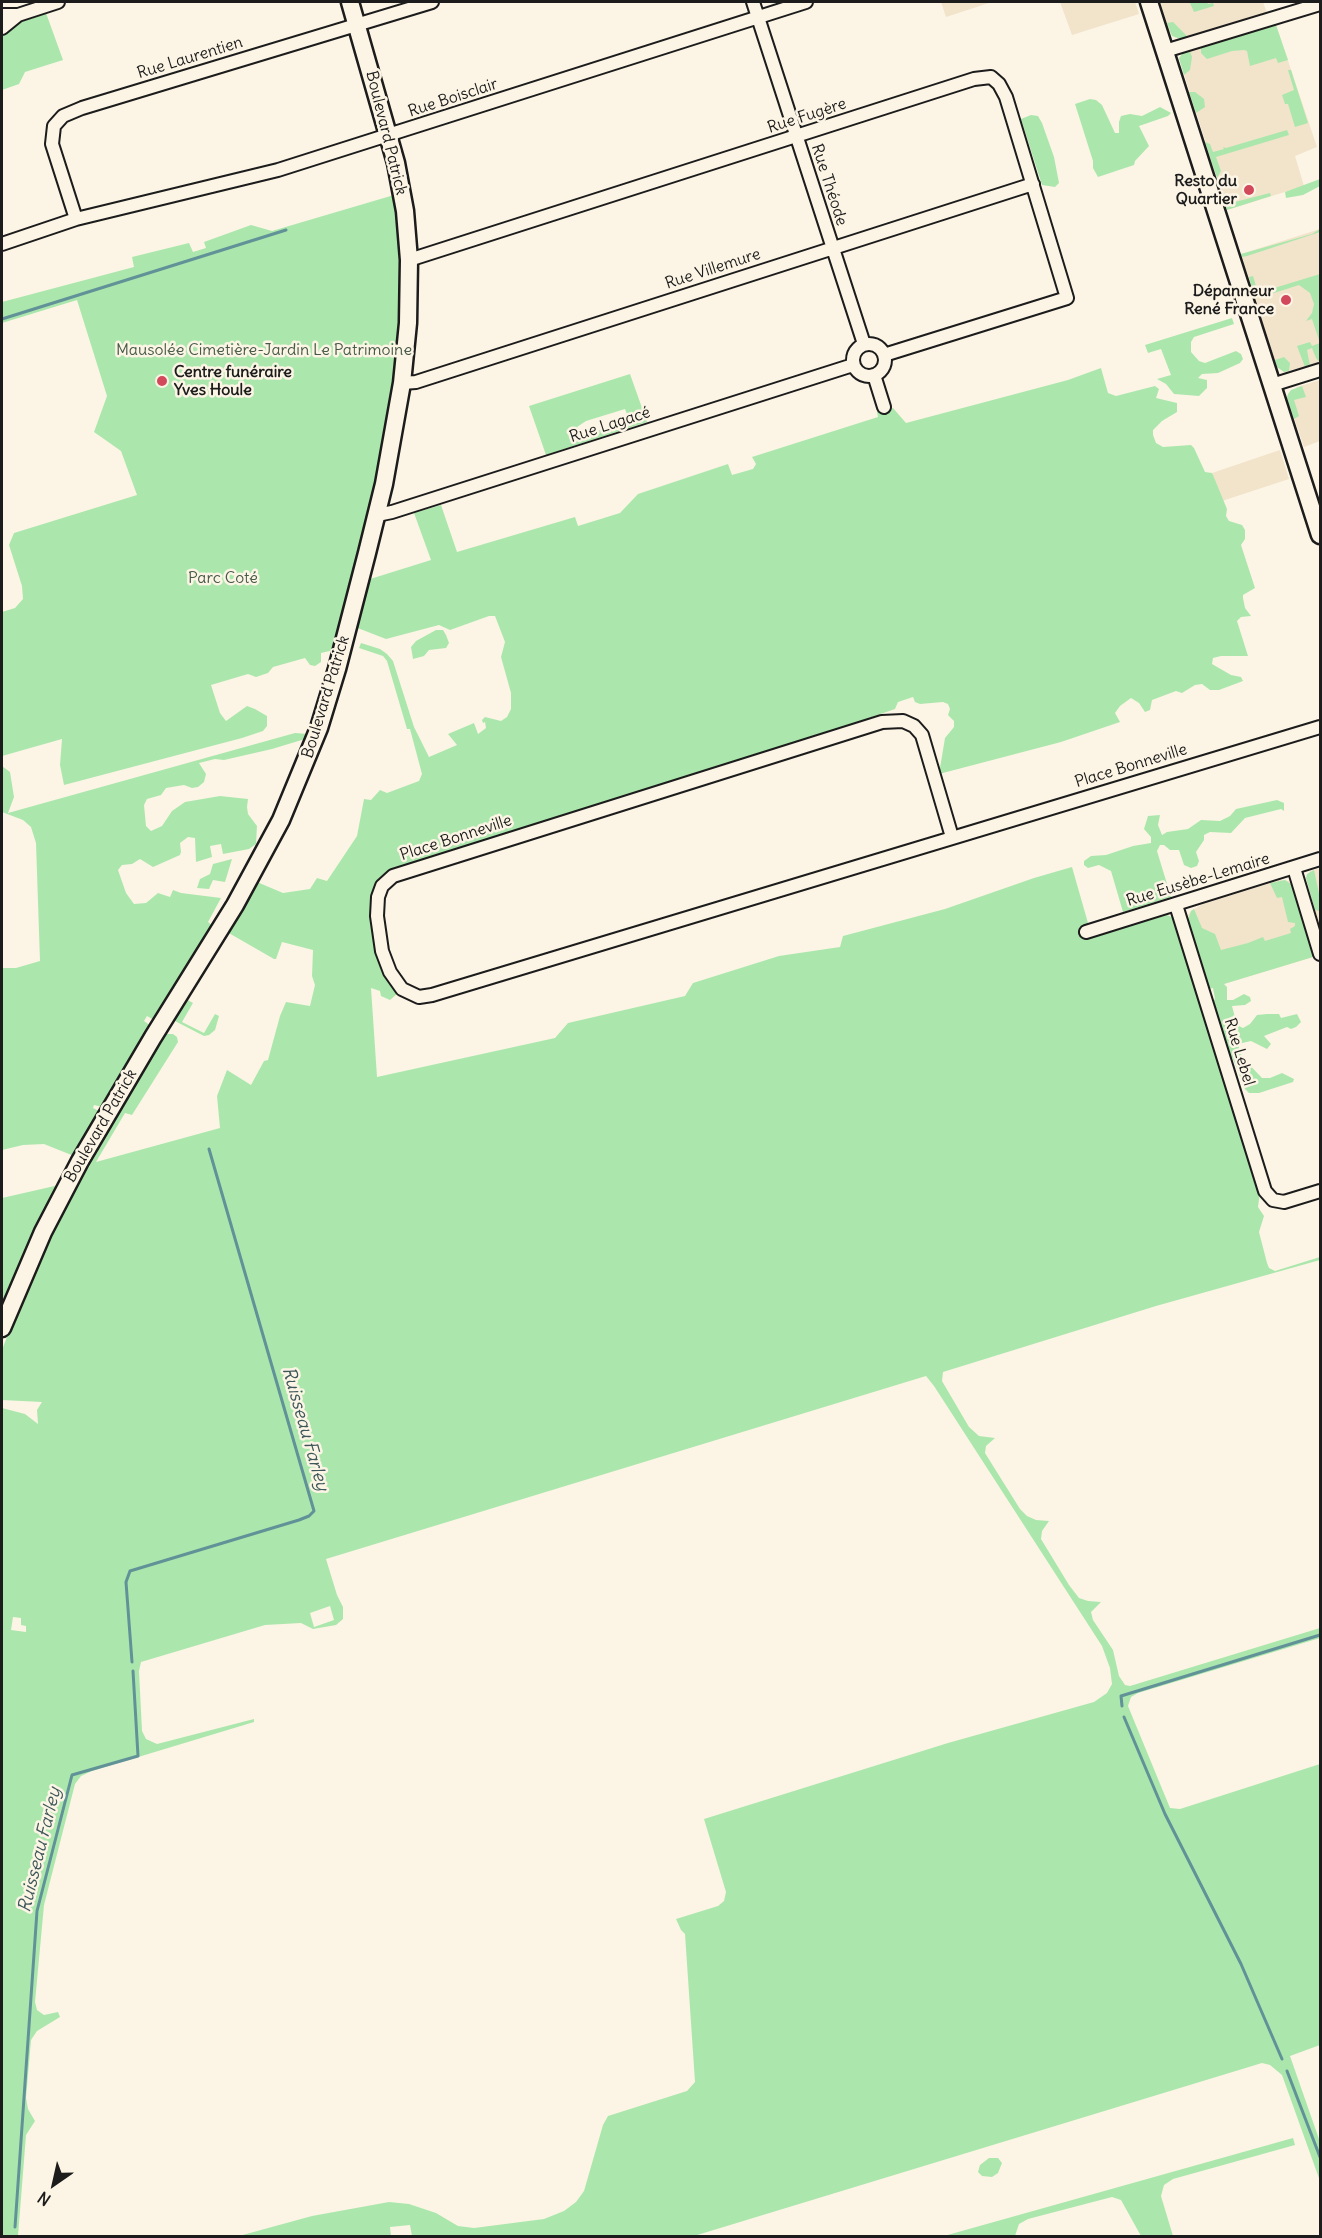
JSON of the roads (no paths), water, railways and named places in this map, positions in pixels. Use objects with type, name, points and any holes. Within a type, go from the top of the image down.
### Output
[{"type":"street","points":[[2,15],[18,15],[58,2]]},
{"type":"street","name":"Boulevard Patrick","points":[[2,1329],[44,1232],[76,1168],[235,905],[281,820],[313,743],[330,691],[377,515],[402,383],[408,323],[409,260],[403,198],[390,135],[350,2]]},
{"type":"street","name":"Rue Laurentien","points":[[76,219],[52,144],[54,126],[63,116],[82,108],[432,2]]},
{"type":"street","name":"Rue Théode","points":[[753,2],[864,344]]},
{"type":"street","name":"Rue Boisclair","points":[[2,244],[76,219],[278,170],[807,2]]},
{"type":"street","points":[[1149,2],[1320,535]]},
{"type":"street","points":[[1165,51],[1320,4]]},
{"type":"street","points":[[2,28],[18,15]]},
{"type":"street","name":"Rue Fugère","points":[[409,260],[974,79],[991,77],[999,84],[1006,97],[1067,298],[884,356]]},
{"type":"street","name":"Rue Villemure","points":[[402,383],[416,382],[1033,184]]},
{"type":"street","points":[[864,344],[880,348],[884,356],[883,368],[874,375],[859,373],[853,365],[853,355],[864,344]]},
{"type":"street","name":"Rue Lagacé","points":[[377,515],[393,512],[853,365]]},
{"type":"street","points":[[1272,385],[1320,370]]},
{"type":"street","points":[[874,375],[884,407]]},
{"type":"street","name":"Place Bonneville","points":[[952,837],[922,735],[915,726],[903,721],[882,722],[393,876],[382,886],[378,897],[377,910],[382,951],[397,985],[413,995],[432,995],[1320,727]]},
{"type":"street","name":"Rue Eusèbe-Lemaire","points":[[1086,932],[1320,859]]},
{"type":"street","points":[[1294,868],[1320,954]]},
{"type":"street","name":"Rue Lebel","points":[[1176,904],[1263,1184],[1269,1196],[1279,1202],[1290,1201],[1320,1191]]},
{"type":"waterway","points":[[2,319],[286,230]]},
{"type":"waterway","name":"Ruisseau Farley","points":[[132,1662],[126,1582],[130,1571],[299,1520],[314,1511],[209,1149]]},
{"type":"waterway","points":[[1122,1706],[1121,1696],[1320,1635]]},
{"type":"waterway","name":"Ruisseau Farley","points":[[15,2227],[37,1911],[72,1775],[138,1756],[133,1671]]},
{"type":"waterway","points":[[1124,1717],[1165,1814],[1241,1964],[1282,2059]]},
{"type":"waterway","points":[[1287,2071],[1320,2157]]},
{"type":"place","name":"Resto du Quartier","points":[[1249,190]]},
{"type":"place","name":"Dépanneur René France","points":[[1286,300]]},
{"type":"place","name":"Centre funéraire Yves Houle","points":[[162,381]]},
{"type":"park label","name":"Mausolée Cimetière-Jardin Le Patrimoine","points":[[264,350]]},
{"type":"park label","name":"Parc Coté","points":[[223,578]]}]
